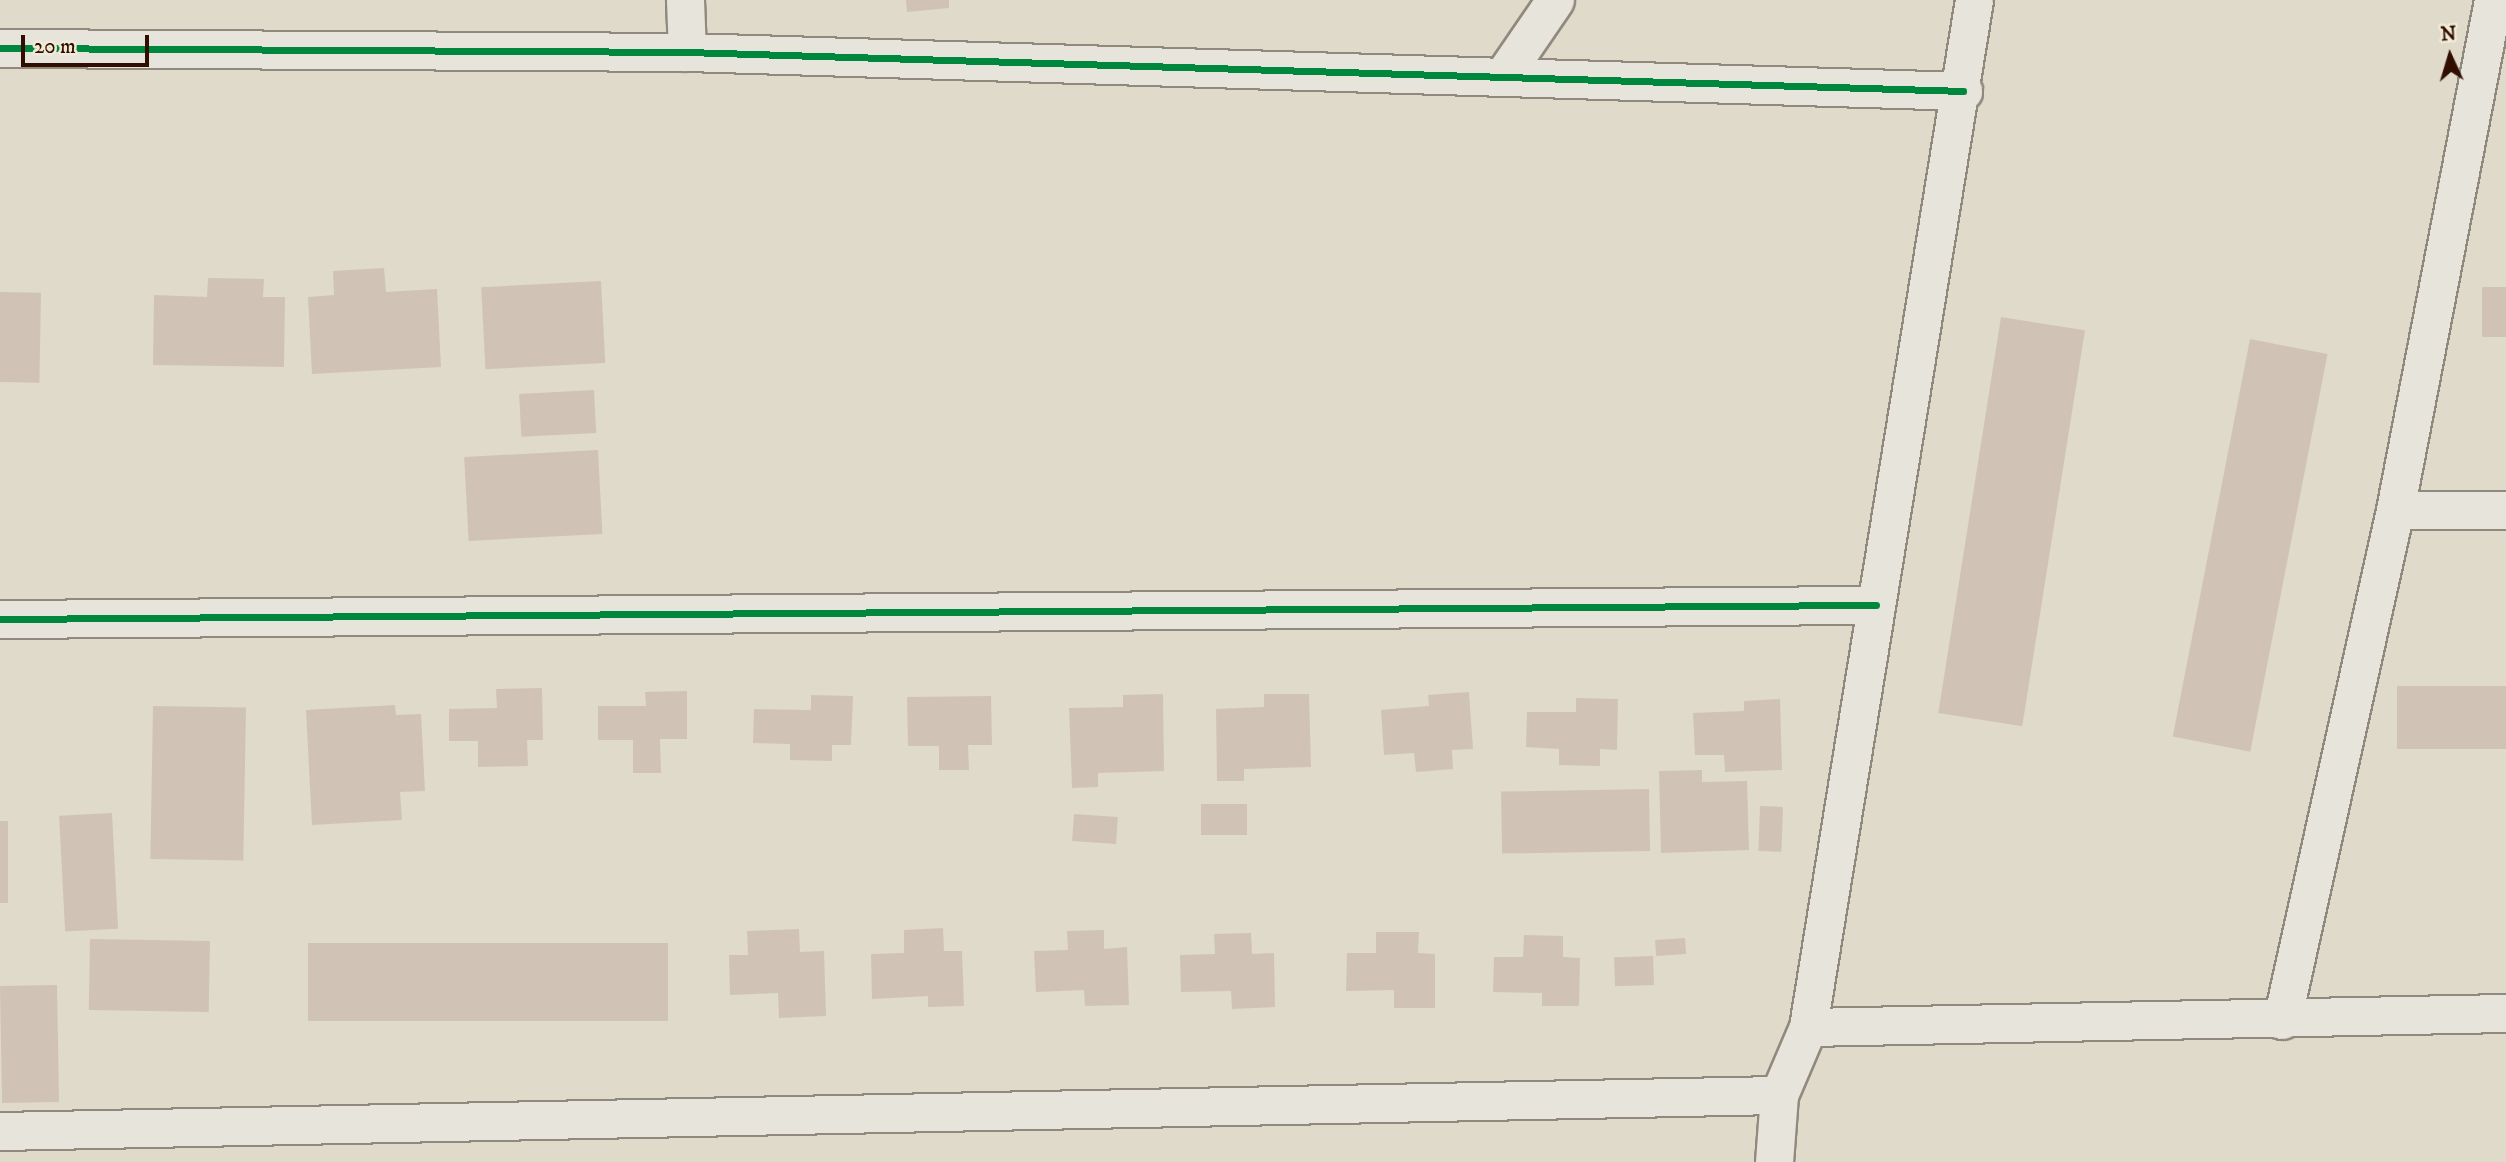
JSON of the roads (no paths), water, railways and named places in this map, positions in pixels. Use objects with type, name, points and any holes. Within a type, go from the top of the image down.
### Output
[{"type":"street","points":[[685,0],[687,52]]},
{"type":"street","points":[[1503,76],[1555,0]]},
{"type":"street","points":[[1774,1162],[1779,1095],[1808,1027],[1963,91],[1974,0]]},
{"type":"street","points":[[2282,1020],[2495,44],[2493,0]]},
{"type":"street","points":[[0,48],[687,52],[1963,91]]},
{"type":"street","points":[[2395,510],[2506,510]]},
{"type":"street","points":[[0,619],[1876,605]]},
{"type":"street","points":[[1808,1027],[2282,1020],[2506,1013]]},
{"type":"street","points":[[0,1131],[1779,1095]]}]
